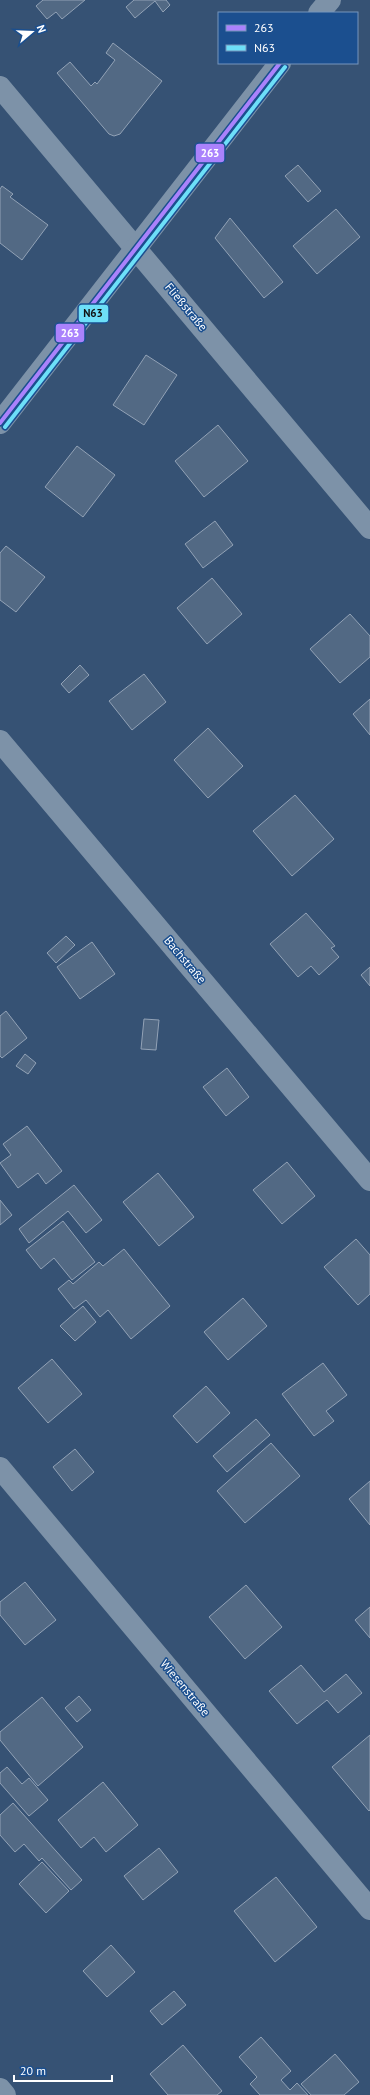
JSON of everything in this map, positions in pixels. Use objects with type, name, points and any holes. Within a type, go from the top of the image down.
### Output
[{"type":"street","points":[[320,12],[330,0]]},
{"type":"street","points":[[0,423],[279,64]]},
{"type":"street","name":"Fließstraße","points":[[0,87],[136,247],[370,528]]},
{"type":"street","name":"Bachstraße","points":[[0,741],[370,1180]]},
{"type":"street","name":"Wiesenstraße","points":[[0,1468],[370,1909]]},
{"type":"street","points":[[0,2090],[5,2095]]},
{"type":"building","points":[[43,0],[85,0],[62,19],[56,12],[47,19],[36,6]]},
{"type":"building","points":[[134,0],[166,0],[170,5],[163,12],[155,1],[135,18],[126,7]]},
{"type":"building","points":[[113,43],[162,81],[120,134],[114,136],[109,134],[57,73],[70,62],[91,86],[95,82],[97,84],[115,60],[106,53]]},
{"type":"building","points":[[298,165],[321,191],[308,202],[285,176]]},
{"type":"building","points":[[2,186],[13,194],[10,197],[48,225],[22,260],[0,243],[0,189]]},
{"type":"building","points":[[336,209],[360,237],[317,274],[293,246]]},
{"type":"building","points":[[230,218],[283,282],[264,298],[215,238]]},
{"type":"building","points":[[146,355],[177,375],[144,425],[113,405]]},
{"type":"building","points":[[218,425],[248,461],[204,497],[175,461]]},
{"type":"building","points":[[77,446],[115,475],[83,517],[45,487]]},
{"type":"building","points":[[215,521],[233,545],[203,568],[185,544]]},
{"type":"building","points":[[6,546],[45,577],[16,612],[0,600],[0,553]]},
{"type":"building","points":[[212,578],[242,614],[207,644],[177,608]]},
{"type":"building","points":[[350,614],[370,636],[370,657],[340,683],[310,649]]},
{"type":"building","points":[[80,665],[89,675],[69,693],[61,684]]},
{"type":"building","points":[[144,674],[166,702],[132,730],[109,701]]},
{"type":"building","points":[[370,699],[370,735],[353,714]]},
{"type":"building","points":[[208,728],[243,766],[208,798],[174,760]]},
{"type":"building","points":[[295,795],[334,839],[292,876],[253,831]]},
{"type":"building","points":[[306,913],[335,946],[331,948],[339,957],[319,975],[311,966],[298,977],[270,944]]},
{"type":"building","points":[[66,936],[75,945],[56,963],[47,953]]},
{"type":"building","points":[[92,942],[115,974],[80,999],[57,967]]},
{"type":"building","points":[[370,967],[370,986],[361,975]]},
{"type":"building","points":[[6,1011],[27,1038],[2,1058],[0,1056],[0,1016]]},
{"type":"building","points":[[144,1019],[159,1020],[156,1050],[141,1049]]},
{"type":"building","points":[[25,1054],[36,1063],[28,1074],[16,1066]]},
{"type":"building","points":[[227,1068],[249,1097],[226,1116],[203,1087]]},
{"type":"building","points":[[27,1126],[62,1171],[46,1184],[38,1173],[18,1188],[0,1163],[11,1155],[3,1144]]},
{"type":"building","points":[[287,1162],[315,1196],[282,1224],[253,1190]]},
{"type":"building","points":[[158,1173],[194,1217],[159,1246],[123,1202]]},
{"type":"building","points":[[74,1185],[102,1220],[86,1233],[68,1211],[29,1243],[19,1229]]},
{"type":"building","points":[[0,1200],[12,1215],[0,1225]]},
{"type":"building","points":[[63,1221],[95,1262],[72,1280],[54,1258],[41,1269],[26,1250]]},
{"type":"building","points":[[356,1239],[370,1255],[370,1294],[358,1305],[324,1267]]},
{"type":"building","points":[[124,1249],[170,1306],[131,1339],[108,1310],[100,1317],[86,1300],[74,1309],[58,1289],[69,1280],[73,1284],[99,1262],[103,1266]]},
{"type":"building","points":[[243,1298],[267,1326],[228,1360],[204,1332]]},
{"type":"building","points":[[83,1306],[96,1322],[75,1341],[60,1326]]},
{"type":"building","points":[[52,1359],[82,1394],[48,1423],[18,1388]]},
{"type":"building","points":[[323,1363],[347,1395],[326,1411],[334,1421],[314,1436],[282,1394]]},
{"type":"building","points":[[206,1386],[230,1413],[197,1443],[173,1416]]},
{"type":"building","points":[[256,1419],[270,1435],[227,1472],[213,1456]]},
{"type":"building","points":[[271,1443],[300,1476],[245,1523],[217,1491]]},
{"type":"building","points":[[75,1449],[94,1472],[72,1491],[53,1467]]},
{"type":"building","points":[[370,1481],[370,1525],[349,1499]]},
{"type":"building","points":[[25,1582],[56,1620],[25,1645],[0,1615],[0,1602]]},
{"type":"building","points":[[246,1585],[282,1627],[245,1659],[209,1617]]},
{"type":"building","points":[[370,1607],[370,1638],[355,1620]]},
{"type":"building","points":[[301,1665],[324,1692],[346,1674],[362,1693],[338,1713],[327,1700],[297,1724],[269,1691]]},
{"type":"building","points":[[79,1696],[91,1710],[77,1722],[65,1708]]},
{"type":"building","points":[[42,1697],[83,1747],[38,1786],[0,1740],[0,1732]]},
{"type":"building","points":[[370,1735],[370,1810],[369,1811],[332,1767]]},
{"type":"building","points":[[7,1767],[22,1784],[29,1778],[48,1800],[29,1816],[0,1783],[0,1773]]},
{"type":"building","points":[[103,1782],[138,1825],[106,1852],[94,1837],[81,1848],[58,1820]]},
{"type":"building","points":[[13,1803],[82,1880],[71,1890],[42,1858],[39,1861],[24,1844],[15,1852],[0,1835],[0,1815]]},
{"type":"building","points":[[159,1848],[178,1872],[143,1900],[124,1876]]},
{"type":"building","points":[[42,1862],[69,1891],[46,1913],[19,1884]]},
{"type":"building","points":[[276,1877],[317,1927],[275,1962],[234,1911]]},
{"type":"building","points":[[111,1945],[135,1972],[107,1997],[83,1971]]},
{"type":"building","points":[[174,1991],[186,2005],[162,2025],[150,2011]]},
{"type":"building","points":[[261,2037],[291,2071],[281,2080],[290,2090],[297,2083],[308,2095],[260,2095],[250,2084],[257,2077],[239,2057]]},
{"type":"building","points":[[183,2045],[222,2091],[217,2095],[168,2095],[150,2074]]},
{"type":"building","points":[[335,2054],[359,2082],[344,2095],[311,2095],[301,2084]]},
{"type":"transit line","name":"263","points":[[0,423],[279,64]]},
{"type":"transit line","name":"N63","points":[[5,427],[285,67]]}]
